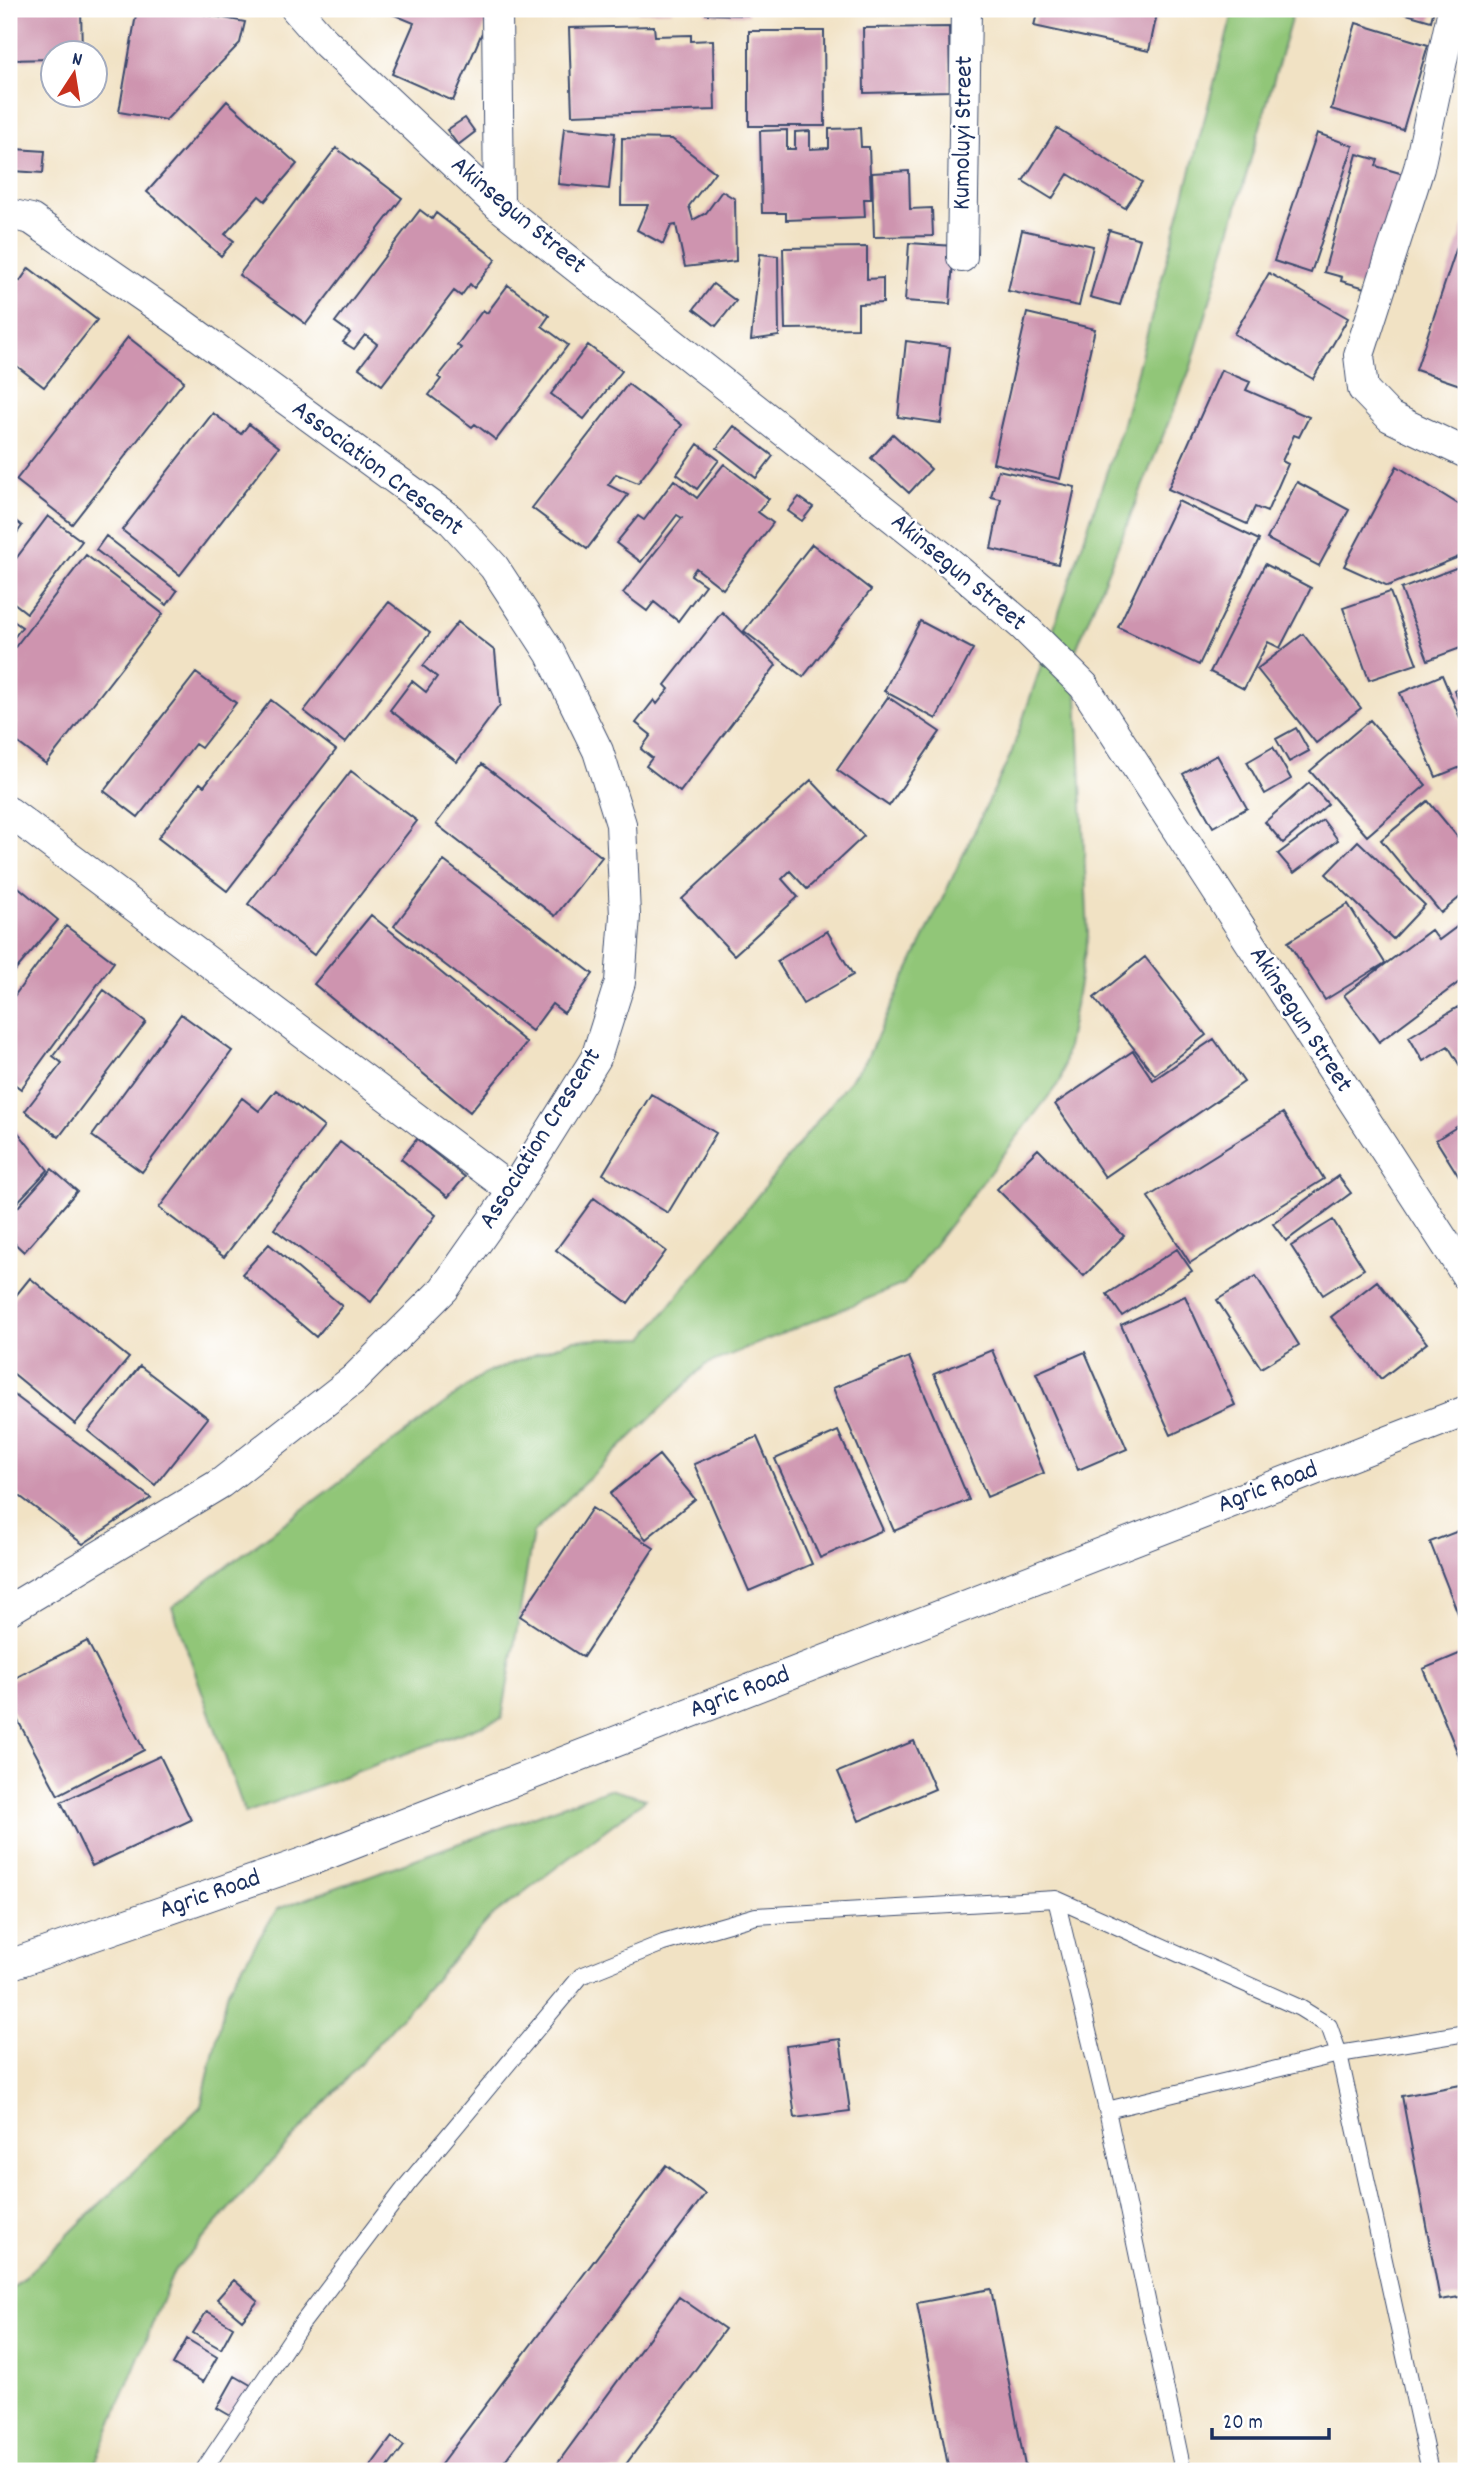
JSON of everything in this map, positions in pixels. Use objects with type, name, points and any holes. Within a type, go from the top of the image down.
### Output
[{"type":"street","name":"Akinsegun Street","points":[[296,9],[324,41],[499,206],[944,558],[1022,625],[1084,687],[1466,1275]]},
{"type":"street","points":[[497,9],[499,206]]},
{"type":"street","name":"Kumoluyi Street","points":[[962,257],[966,9]]},
{"type":"street","points":[[1453,9],[1419,168],[1359,355],[1363,389],[1390,417],[1466,453]]},
{"type":"street","name":"Association Crescent","points":[[9,214],[31,219],[173,317],[450,519],[494,567],[550,653],[598,751],[621,824],[624,929],[620,982],[596,1058],[513,1191],[444,1289],[354,1379],[221,1483],[9,1610]]},
{"type":"street","points":[[9,811],[513,1191]]},
{"type":"street","name":"Agric Road","points":[[9,1965],[314,1859],[1466,1410]]},
{"type":"lane","points":[[1056,1899],[1107,2110],[1183,2471]]},
{"type":"lane","points":[[203,2471],[300,2326],[383,2218],[581,1976],[663,1943],[756,1916],[1056,1899],[1300,2008],[1329,2026],[1339,2054],[1430,2471]]},
{"type":"lane","points":[[1107,2110],[1339,2054],[1466,2033]]},
{"type":"green space","points":[[1234,9],[1294,9],[1191,367],[1075,652],[1088,935],[1061,1080],[904,1284],[705,1365],[533,1533],[502,1718],[245,1813],[172,1607],[484,1374],[573,1340],[644,1338],[866,1060],[1011,754],[1122,427]]},
{"type":"green space","points":[[609,1789],[646,1799],[490,1918],[174,2271],[92,2471],[9,2471],[9,2292],[201,2106],[228,1990],[277,1909]]},
{"type":"building","points":[[9,9],[81,9],[82,38],[38,38],[38,59],[9,60]]},
{"type":"building","points":[[137,9],[177,9],[245,22],[240,43],[166,120],[119,112]]},
{"type":"building","points":[[492,9],[453,101],[392,74],[414,23],[385,11]]},
{"type":"building","points":[[577,9],[617,9],[616,14],[577,12]]},
{"type":"building","points":[[639,9],[672,9],[672,11],[639,12]]},
{"type":"building","points":[[706,9],[748,9],[748,15],[706,14]]},
{"type":"building","points":[[1038,9],[1158,9],[1149,51],[1034,26]]},
{"type":"building","points":[[1389,9],[1434,9],[1431,21]]},
{"type":"building","points":[[1356,23],[1428,45],[1403,130],[1331,109]]},
{"type":"building","points":[[654,26],[655,36],[691,35],[691,41],[713,40],[715,110],[572,115],[569,28]]},
{"type":"building","points":[[949,27],[950,91],[864,93],[863,28]]},
{"type":"building","points":[[749,31],[824,31],[825,126],[749,126]]},
{"type":"building","points":[[227,101],[297,164],[265,201],[259,196],[225,234],[234,241],[221,256],[147,192]]},
{"type":"building","points":[[465,118],[475,132],[458,145],[447,130]]},
{"type":"building","points":[[564,128],[615,133],[609,189],[558,184]]},
{"type":"building","points":[[860,128],[861,147],[869,147],[871,199],[864,199],[865,217],[786,220],[786,213],[762,213],[760,131],[787,130],[787,149],[795,149],[795,132],[810,131],[810,149],[829,148],[829,129]]},
{"type":"building","points":[[1057,128],[1142,182],[1125,208],[1068,174],[1052,199],[1023,181]]},
{"type":"building","points":[[1317,133],[1353,146],[1311,273],[1274,261]]},
{"type":"building","points":[[622,138],[672,139],[715,172],[689,206],[693,220],[706,213],[722,191],[735,199],[736,261],[685,267],[676,225],[671,226],[663,244],[637,230],[648,205],[621,205]]},
{"type":"building","points":[[336,148],[402,198],[306,324],[239,275]]},
{"type":"building","points":[[15,149],[45,151],[43,173],[13,171]]},
{"type":"building","points":[[1357,154],[1378,160],[1376,166],[1410,176],[1376,291],[1341,281],[1342,277],[1324,272]]},
{"type":"building","points":[[909,171],[910,209],[932,208],[933,236],[874,237],[872,173]]},
{"type":"building","points":[[420,210],[432,219],[436,213],[496,259],[474,288],[470,284],[461,296],[454,291],[382,385],[359,368],[377,344],[365,335],[354,349],[343,342],[350,333],[335,322]]},
{"type":"building","points":[[1466,220],[1466,387],[1416,370]]},
{"type":"building","points":[[1022,230],[1093,246],[1079,306],[1008,291]]},
{"type":"building","points":[[1109,230],[1140,239],[1120,305],[1090,297]]},
{"type":"building","points":[[909,243],[954,246],[950,304],[905,301]]},
{"type":"building","points":[[867,247],[867,279],[883,278],[883,303],[858,304],[858,328],[785,329],[783,248]]},
{"type":"building","points":[[760,254],[778,256],[779,336],[751,340]]},
{"type":"building","points":[[29,268],[97,320],[44,387],[9,360],[9,273],[20,281]]},
{"type":"building","points":[[1269,273],[1348,318],[1313,379],[1234,334]]},
{"type":"building","points":[[713,284],[736,301],[716,326],[694,309]]},
{"type":"building","points":[[508,285],[549,316],[542,326],[568,345],[496,440],[475,424],[472,427],[429,395],[441,379],[438,377],[461,348],[457,345],[483,310],[487,313]]},
{"type":"building","points":[[1027,313],[1095,329],[1060,479],[993,463]]},
{"type":"building","points":[[128,337],[184,381],[72,524],[16,480]]},
{"type":"building","points":[[906,341],[950,347],[941,423],[898,417]]},
{"type":"building","points":[[588,345],[622,371],[584,419],[551,394]]},
{"type":"building","points":[[1221,370],[1250,382],[1246,390],[1309,417],[1299,437],[1294,435],[1282,461],[1288,464],[1267,512],[1255,507],[1247,524],[1168,489]]},
{"type":"building","points":[[628,384],[682,425],[638,483],[616,474],[608,485],[628,495],[587,549],[532,508]]},
{"type":"building","points":[[213,413],[241,434],[249,424],[279,447],[180,575],[122,530]]},
{"type":"building","points":[[734,426],[773,456],[756,478],[717,448]]},
{"type":"building","points":[[893,434],[931,469],[909,493],[871,458]]},
{"type":"building","points":[[698,444],[719,460],[697,489],[677,474]]},
{"type":"building","points":[[724,464],[769,499],[758,512],[773,523],[723,589],[696,568],[691,575],[705,585],[678,621],[654,602],[647,611],[623,593],[682,518],[677,515],[641,562],[616,543],[638,516],[644,520],[674,480],[697,498]]},
{"type":"building","points":[[1397,466],[1466,509],[1466,554],[1388,586],[1344,566]]},
{"type":"building","points":[[998,470],[1075,487],[1058,564],[991,549],[1001,499],[991,497]]},
{"type":"building","points":[[1297,482],[1349,510],[1319,566],[1267,539]]},
{"type":"building","points":[[799,497],[813,507],[802,521],[788,511]]},
{"type":"building","points":[[1178,501],[1259,540],[1199,665],[1118,627]]},
{"type":"building","points":[[9,516],[22,526],[9,544]]},
{"type":"building","points":[[48,516],[82,541],[27,613],[9,599],[9,568]]},
{"type":"building","points":[[106,536],[177,591],[167,605],[96,550]]},
{"type":"building","points":[[812,544],[871,590],[803,677],[744,631]]},
{"type":"building","points":[[86,555],[163,614],[46,764],[9,736],[17,722],[9,716],[9,655]]},
{"type":"building","points":[[1265,564],[1311,588],[1280,648],[1268,642],[1244,689],[1210,672]]},
{"type":"building","points":[[1466,564],[1466,646],[1428,660],[1401,589]]},
{"type":"building","points":[[1390,592],[1417,664],[1369,680],[1343,608]]},
{"type":"building","points":[[389,602],[430,633],[345,743],[304,711]]},
{"type":"building","points":[[722,612],[776,665],[680,792],[646,766],[652,758],[641,749],[651,735],[636,723],[654,700],[657,704],[669,689],[665,685]]},
{"type":"building","points":[[9,618],[22,627],[9,644]]},
{"type":"building","points":[[920,621],[973,649],[936,719],[884,691]]},
{"type":"building","points":[[458,622],[495,651],[500,705],[457,762],[390,710],[412,681],[426,692],[437,677],[423,666]]},
{"type":"building","points":[[1303,634],[1361,708],[1316,743],[1257,669]]},
{"type":"building","points":[[196,673],[236,703],[201,748],[195,744],[138,817],[104,791]]},
{"type":"building","points":[[1442,675],[1466,732],[1466,765],[1436,777],[1400,693]]},
{"type":"building","points":[[1466,685],[1466,716],[1454,690]]},
{"type":"building","points":[[888,697],[940,732],[889,806],[837,770]]},
{"type":"building","points":[[271,700],[336,750],[227,891],[158,838],[200,783],[204,786]]},
{"type":"building","points":[[1370,720],[1426,785],[1367,836],[1310,771]]},
{"type":"building","points":[[1296,728],[1309,751],[1289,762],[1276,739]]},
{"type":"building","points":[[1273,747],[1291,779],[1265,794],[1247,762]]},
{"type":"building","points":[[1217,755],[1247,808],[1213,827],[1183,774]]},
{"type":"building","points":[[482,764],[602,857],[555,916],[436,824]]},
{"type":"building","points":[[351,771],[417,821],[314,955],[248,904]]},
{"type":"building","points":[[811,780],[864,836],[807,889],[790,871],[782,879],[798,897],[734,955],[682,899]]},
{"type":"building","points":[[1309,783],[1328,804],[1283,843],[1265,822]]},
{"type":"building","points":[[1428,801],[1466,847],[1466,892],[1441,913],[1381,840]]},
{"type":"building","points":[[1323,820],[1338,840],[1294,873],[1278,854]]},
{"type":"building","points":[[1358,841],[1425,905],[1393,939],[1326,874]]},
{"type":"building","points":[[444,861],[593,974],[564,1013],[552,1004],[532,1031],[394,926]]},
{"type":"building","points":[[9,881],[58,920],[9,978]]},
{"type":"building","points":[[1348,904],[1385,963],[1325,1000],[1288,942]]},
{"type":"building","points":[[371,915],[527,1043],[470,1112],[314,984]]},
{"type":"building","points":[[1466,920],[1466,977],[1379,1042],[1344,995],[1431,930],[1439,940]]},
{"type":"building","points":[[66,926],[114,962],[21,1089],[9,1080],[9,1003]]},
{"type":"building","points":[[827,931],[853,975],[803,1004],[777,961]]},
{"type":"building","points":[[1145,957],[1206,1035],[1155,1075],[1094,998]]},
{"type":"building","points":[[104,990],[146,1022],[59,1137],[25,1111],[62,1063],[53,1056]]},
{"type":"building","points":[[1458,1007],[1466,1021],[1466,1076],[1448,1046],[1423,1061],[1409,1037]]},
{"type":"building","points":[[181,1014],[232,1051],[142,1172],[92,1136]]},
{"type":"building","points":[[1214,1039],[1244,1082],[1105,1177],[1055,1104],[1133,1051],[1153,1080]]},
{"type":"building","points":[[276,1090],[324,1127],[224,1257],[159,1208],[242,1098],[259,1111]]},
{"type":"building","points":[[651,1094],[716,1133],[668,1213],[603,1174]]},
{"type":"building","points":[[1283,1113],[1324,1179],[1190,1263],[1148,1197]]},
{"type":"building","points":[[9,1121],[48,1170],[9,1211]]},
{"type":"building","points":[[1466,1121],[1466,1188],[1436,1140]]},
{"type":"building","points":[[417,1139],[465,1177],[448,1197],[401,1159]]},
{"type":"building","points":[[340,1142],[436,1215],[371,1302],[274,1229]]},
{"type":"building","points":[[1038,1149],[1124,1236],[1084,1276],[997,1189]]},
{"type":"building","points":[[52,1169],[77,1191],[24,1252],[9,1238],[9,1217]]},
{"type":"building","points":[[1338,1176],[1351,1193],[1286,1241],[1273,1224]]},
{"type":"building","points":[[594,1198],[666,1251],[628,1303],[556,1250]]},
{"type":"building","points":[[1333,1220],[1364,1269],[1323,1295],[1291,1246]]},
{"type":"building","points":[[269,1244],[342,1306],[316,1337],[242,1274]]},
{"type":"building","points":[[1177,1249],[1192,1271],[1122,1316],[1107,1294]]},
{"type":"building","points":[[1256,1276],[1299,1345],[1261,1368],[1217,1300]]},
{"type":"building","points":[[30,1278],[129,1358],[75,1424],[9,1370],[9,1304]]},
{"type":"building","points":[[1377,1281],[1427,1343],[1381,1379],[1331,1317]]},
{"type":"building","points":[[1185,1296],[1235,1405],[1171,1435],[1121,1325]]},
{"type":"building","points":[[992,1350],[1044,1473],[987,1497],[934,1374]]},
{"type":"building","points":[[1085,1352],[1127,1449],[1078,1470],[1036,1373]]},
{"type":"building","points":[[909,1357],[969,1500],[894,1531],[833,1388]]},
{"type":"building","points":[[140,1366],[208,1418],[155,1485],[88,1431]]},
{"type":"building","points":[[9,1391],[151,1498],[83,1544],[9,1488]]},
{"type":"building","points":[[838,1431],[883,1530],[820,1558],[775,1459]]},
{"type":"building","points":[[757,1437],[812,1564],[749,1591],[694,1464]]},
{"type":"building","points":[[659,1455],[695,1499],[646,1539],[610,1494]]},
{"type":"building","points":[[592,1508],[654,1548],[583,1657],[520,1616]]},
{"type":"building","points":[[1466,1528],[1466,1634],[1430,1542]]},
{"type":"building","points":[[87,1641],[144,1750],[58,1795],[9,1704],[9,1681]]},
{"type":"building","points":[[1466,1651],[1466,1773],[1423,1669]]},
{"type":"building","points":[[914,1741],[935,1789],[859,1821],[838,1772]]},
{"type":"building","points":[[160,1756],[191,1820],[92,1866],[61,1802]]},
{"type":"building","points":[[840,2039],[850,2111],[795,2118],[786,2046]]},
{"type":"building","points":[[1466,2084],[1466,2296],[1440,2300],[1402,2096]]},
{"type":"building","points":[[666,2165],[705,2194],[497,2471],[436,2471]]},
{"type":"building","points":[[234,2280],[258,2301],[242,2320],[217,2299]]},
{"type":"building","points":[[991,2289],[1026,2471],[949,2471],[917,2303]]},
{"type":"building","points":[[679,2297],[725,2329],[621,2471],[552,2471]]},
{"type":"building","points":[[207,2311],[233,2327],[221,2349],[193,2333]]},
{"type":"building","points":[[187,2339],[217,2357],[203,2382],[173,2364]]},
{"type":"building","points":[[235,2376],[254,2387],[236,2419],[217,2408]]},
{"type":"building","points":[[392,2437],[404,2446],[385,2471],[376,2471],[370,2467]]}]
